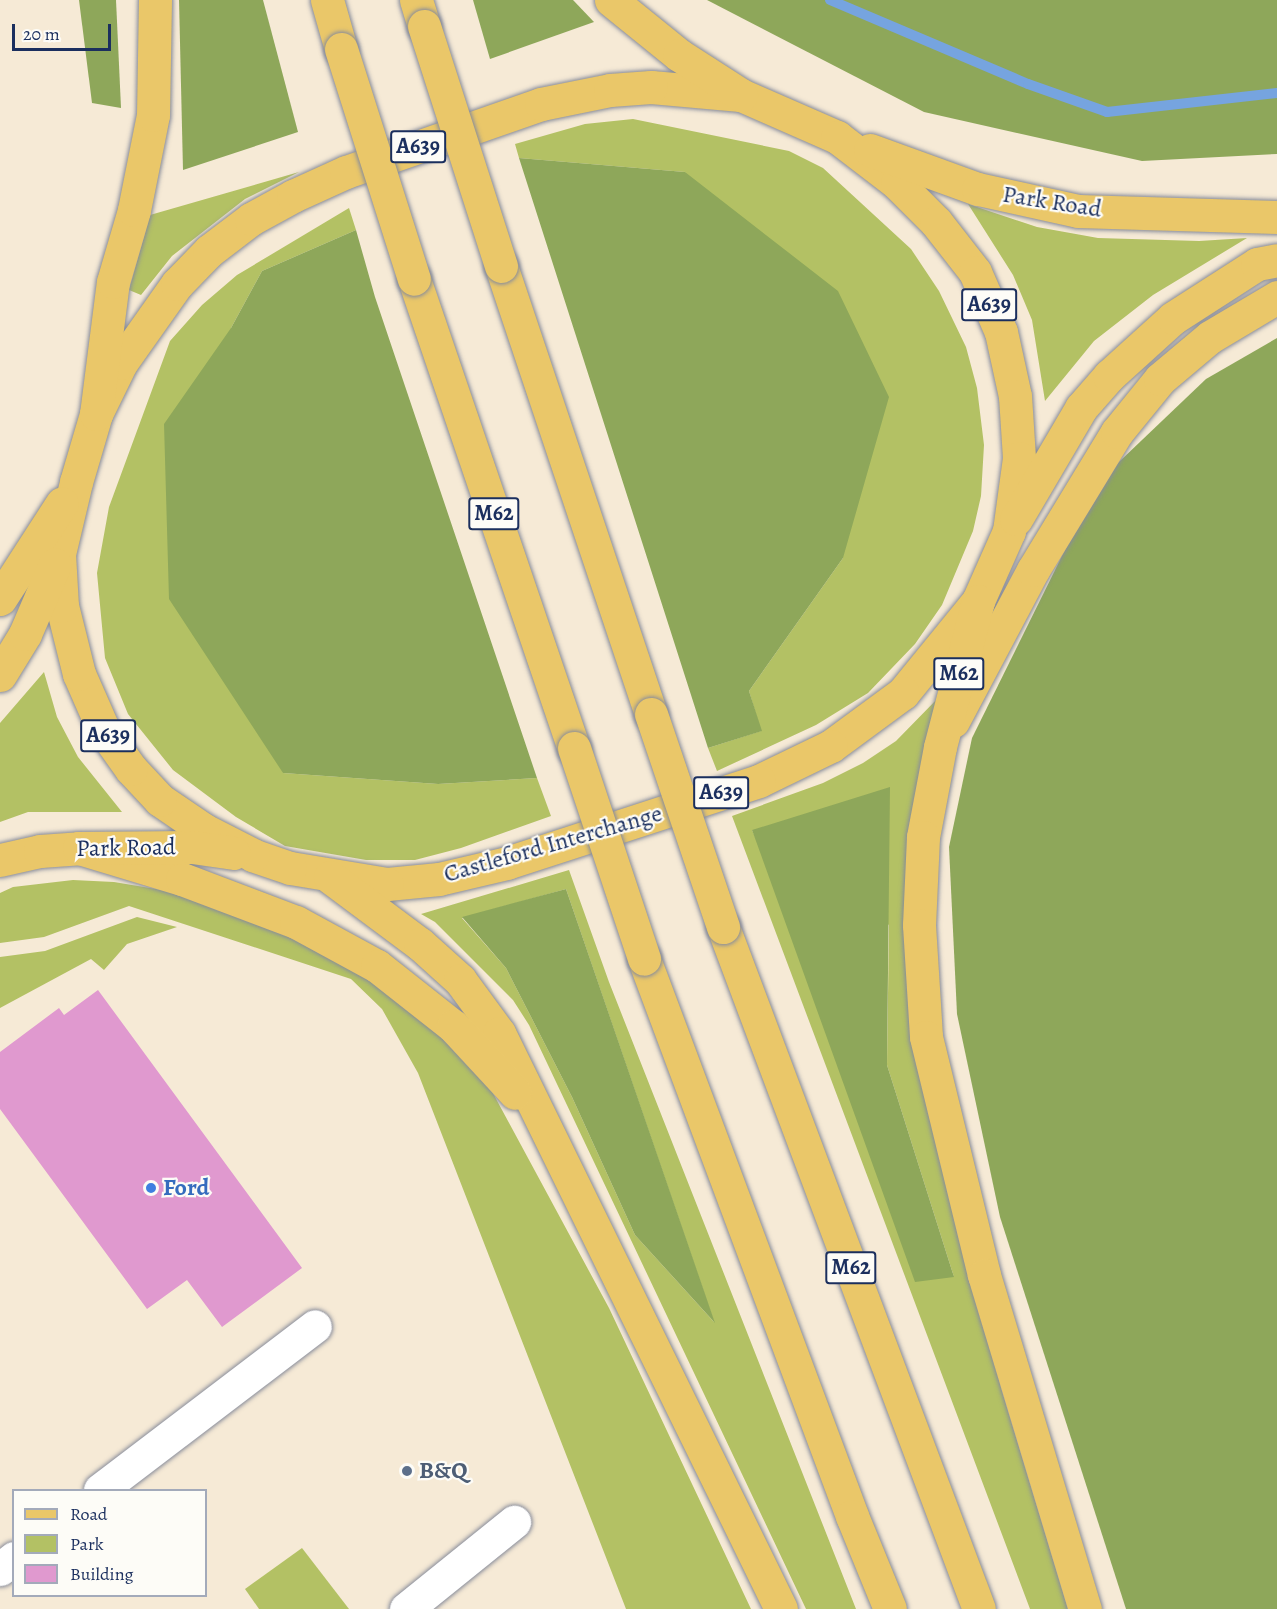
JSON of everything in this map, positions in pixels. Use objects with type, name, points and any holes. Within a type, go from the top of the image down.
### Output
[{"type":"main road","points":[[96,414],[113,282],[134,210],[153,115],[155,0]]},
{"type":"main road","name":"M62","points":[[327,0],[414,279],[644,959],[852,1516],[890,1609]]},
{"type":"main road","points":[[611,0],[679,55],[741,95]]},
{"type":"main road","name":"M62","points":[[420,13],[501,266],[723,927],[979,1609]]},
{"type":"main road","name":"Castleford Interchange","points":[[651,87],[741,95],[837,137],[897,183],[936,222],[979,282],[1001,332],[1015,396],[1019,458],[1009,531],[978,600],[903,693],[831,746],[759,781],[507,863],[439,879],[387,884],[330,877],[253,855],[204,830],[160,800],[131,769],[104,731],[71,647],[62,606],[59,554],[76,482],[96,414],[121,363],[177,284],[209,251],[251,219],[293,196],[346,172],[541,104],[610,90],[651,87]]},
{"type":"main road","name":"Park Road","points":[[837,137],[978,189],[1078,211],[1277,217]]},
{"type":"main road","name":"A639","points":[[1009,531],[1081,408],[1109,376],[1173,318],[1257,264],[1277,260]]},
{"type":"main road","points":[[940,747],[1033,570],[1116,432],[1160,379],[1210,337],[1277,297]]},
{"type":"main road","points":[[0,599],[76,482]]},
{"type":"main road","name":"A639","points":[[0,675],[30,624],[59,554]]},
{"type":"main road","name":"M62","points":[[978,600],[940,747],[923,837],[919,926],[927,1037],[984,1275],[1085,1609]]},
{"type":"main road","name":"Park Road","points":[[0,860],[40,851],[79,848],[192,847],[253,855]]},
{"type":"main road","points":[[79,848],[182,879],[296,922],[377,966],[453,1026],[499,1073],[543,1127]]},
{"type":"main road","points":[[330,877],[420,944],[460,980],[499,1033],[543,1127],[781,1609]]},
{"type":"lane","points":[[102,1489],[315,1326]]},
{"type":"lane","points":[[406,1609],[514,1522]]},
{"type":"lane","points":[[0,1569],[12,1560]]},
{"type":"green space","points":[[79,0],[116,0],[121,108],[92,103]]},
{"type":"green space","points":[[179,0],[263,0],[298,132],[183,170]]},
{"type":"green space","points":[[473,0],[573,0],[594,22],[490,59]]},
{"type":"green space","points":[[707,0],[1277,0],[1277,154],[1142,161],[924,112]]},
{"type":"green space","points":[[633,119],[789,151],[823,168],[911,249],[939,291],[966,347],[977,388],[984,445],[981,496],[973,531],[942,605],[915,644],[868,693],[816,725],[717,771],[708,748],[761,731],[749,691],[843,558],[685,172],[519,158],[515,144],[585,124]]},
{"type":"green space","points":[[519,158],[685,172],[838,291],[889,397],[843,558],[749,691],[762,731],[708,748]]},
{"type":"green space","points":[[299,172],[245,199],[172,256],[141,295],[129,290],[150,215]]},
{"type":"green space","points":[[968,204],[1037,227],[1098,238],[1199,241],[1247,238],[1153,295],[1094,341],[1045,401],[1032,320],[1013,275]]},
{"type":"green space","points":[[349,208],[356,230],[262,271],[231,328],[283,773],[438,784],[537,778],[551,816],[461,848],[415,860],[366,860],[285,846],[236,817],[173,770],[128,714],[105,658],[97,573],[109,507],[170,341],[202,305],[237,275]]},
{"type":"green space","points":[[356,230],[375,297],[537,778],[438,784],[283,773],[169,599],[164,424],[231,328],[262,271]]},
{"type":"green space","points":[[1277,338],[1277,1609],[1126,1609],[1000,1217],[957,1014],[949,847],[972,738],[1099,481],[1206,379]]},
{"type":"green space","points":[[44,672],[57,717],[78,757],[122,812],[28,812],[0,822],[0,723]]},
{"type":"green space","points":[[940,696],[907,882],[1001,1388],[1068,1609],[1030,1609],[732,816],[823,783],[863,763],[896,741]],"holes":[[[752,830],[889,925],[887,1065],[954,1277]]]},
{"type":"green space","points":[[890,787],[887,1065],[954,1277],[915,1282],[752,830]]},
{"type":"green space","points":[[569,870],[609,982],[856,1609],[806,1609],[529,1025],[513,1000],[435,922],[421,914]],"holes":[[[566,889],[714,1322],[635,1235],[572,1097],[506,968],[462,918]]]},
{"type":"green space","points":[[73,880],[114,882],[198,896],[375,972],[488,1084],[609,1308],[751,1609],[626,1609],[418,1073],[382,1009],[351,979],[129,906],[44,937],[0,943],[0,893],[13,887]]},
{"type":"green space","points":[[566,889],[715,1323],[635,1235],[572,1097],[506,968],[462,917]]},
{"type":"green space","points":[[137,917],[177,927],[127,944],[104,970],[91,959],[0,1008],[0,957],[45,951]]},
{"type":"green space","points":[[302,1548],[349,1609],[259,1609],[245,1589]]},
{"type":"building","name":"Ford","points":[[98,990],[302,1268],[222,1327],[187,1280],[147,1309],[0,1109],[0,1052],[59,1008],[64,1015]]},
{"type":"waterway","points":[[830,0],[1028,84],[1107,112],[1277,93]]},
{"type":"place","name":"Ford","points":[[151,1188]]},
{"type":"place","name":"B&Q","points":[[407,1471]]}]
